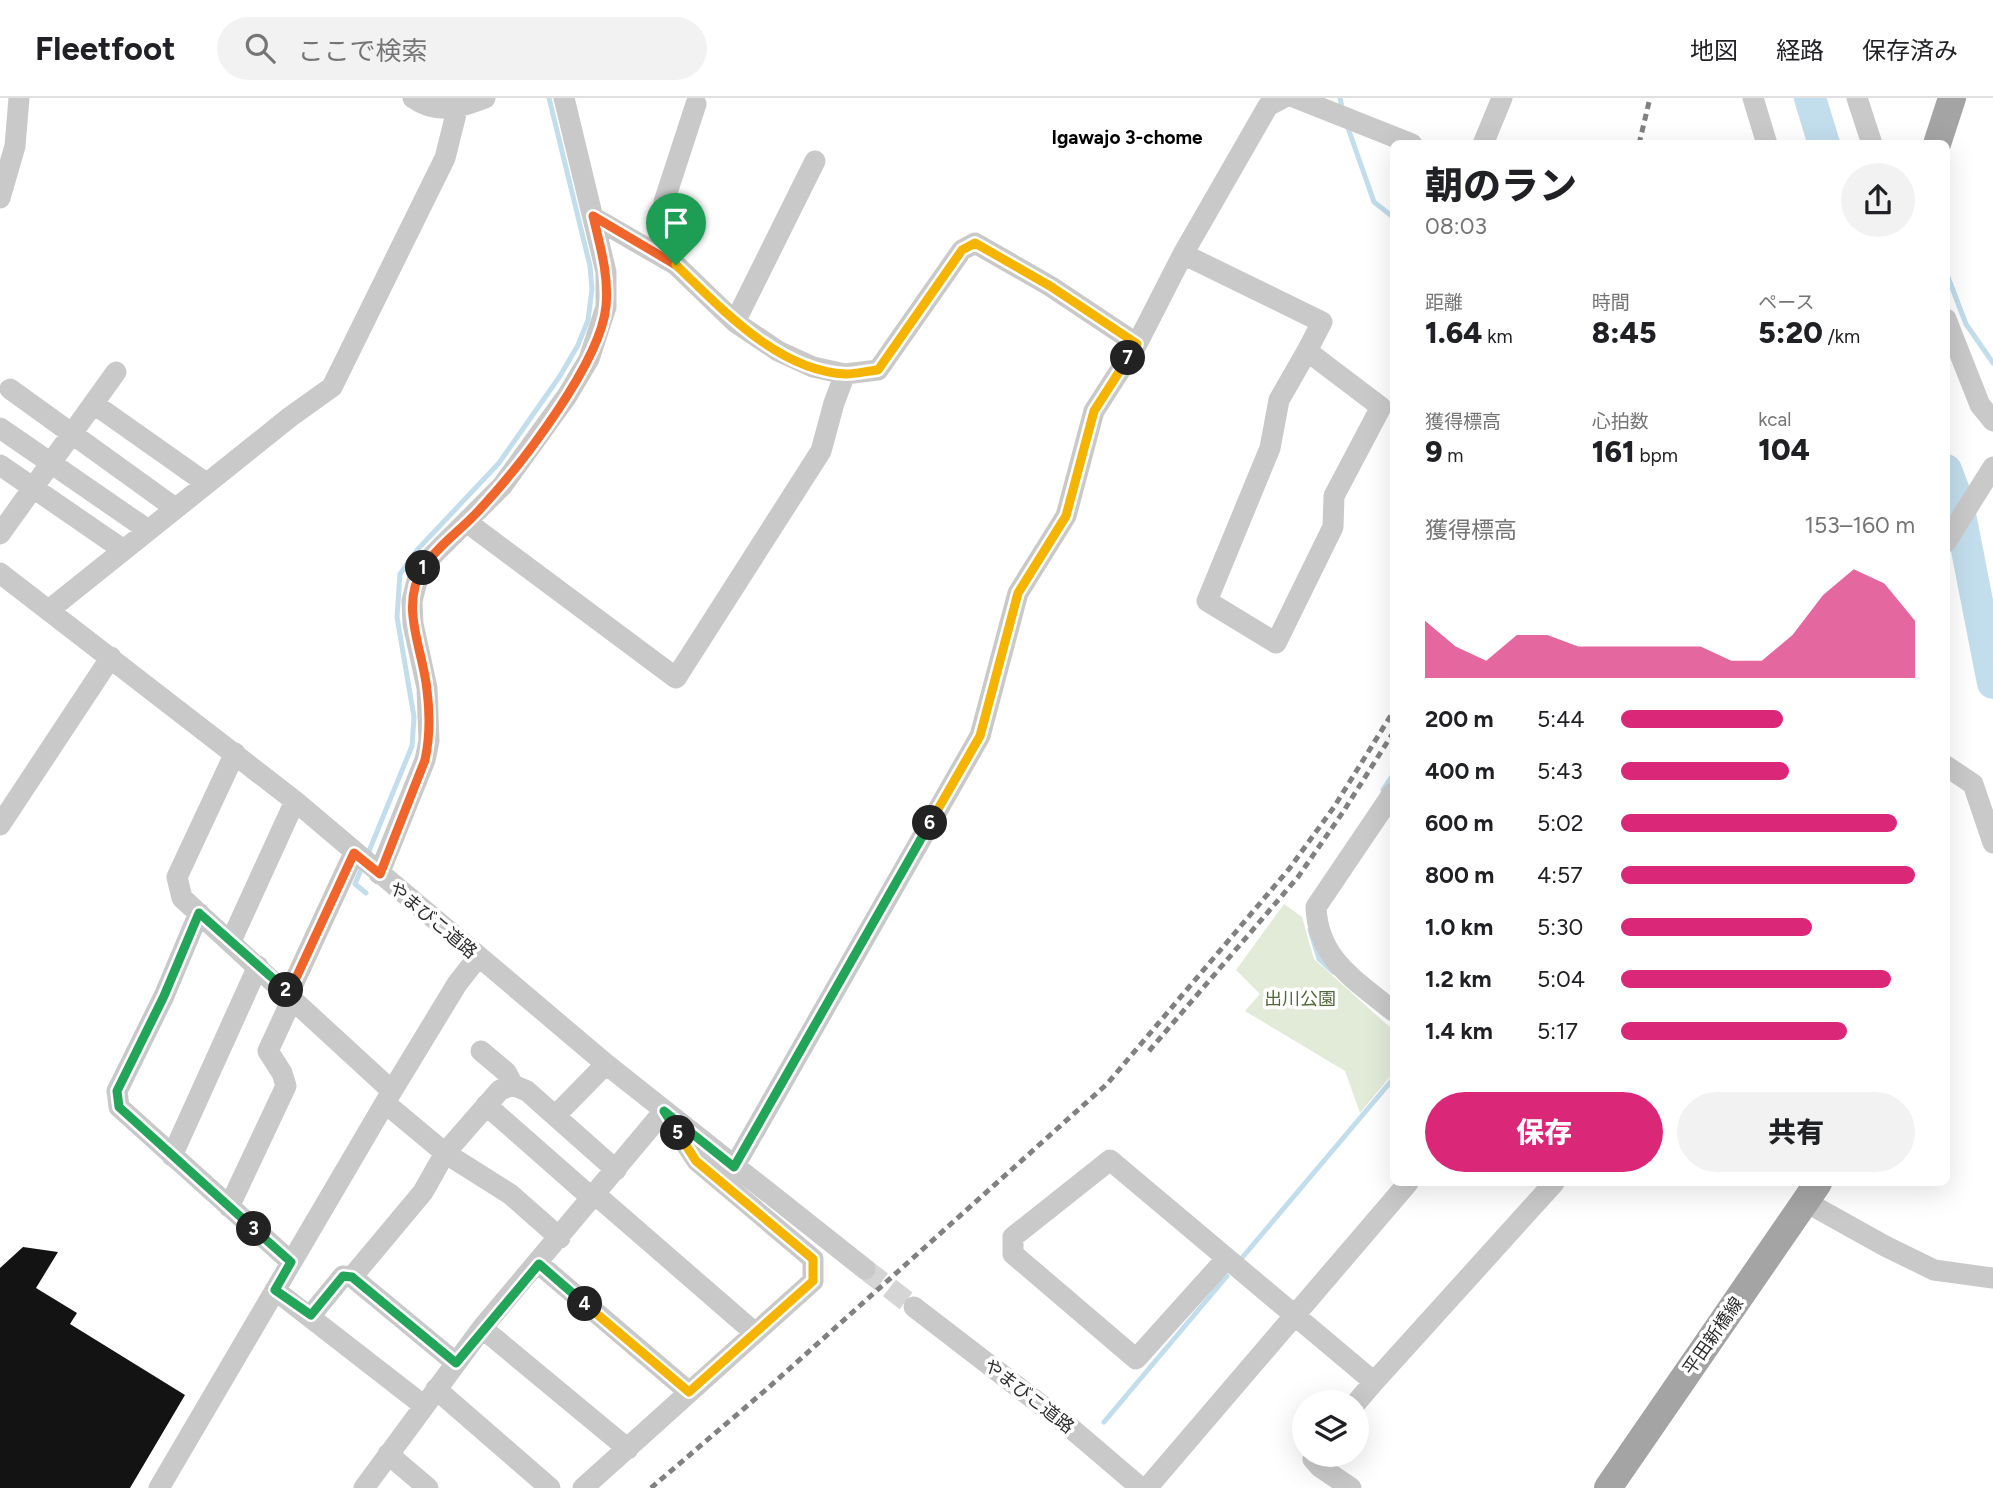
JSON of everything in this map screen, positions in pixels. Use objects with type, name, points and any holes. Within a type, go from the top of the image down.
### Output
[{"type":"main road","points":[[1938,140],[1951,98]]},
{"type":"main road","name":"平田新橋線","points":[[1608,1488],[1812,1192]]},
{"type":"street","points":[[0,198],[15,146],[19,98]]},
{"type":"street","points":[[413,98],[422,104],[457,110],[485,98]]},
{"type":"street","points":[[377,872],[425,760],[429,741],[427,688],[413,624],[412,601],[418,577],[428,560],[468,523],[502,486],[567,396],[589,359],[600,332],[606,307],[606,272],[564,98]]},
{"type":"street","points":[[734,1167],[980,736],[1018,593],[1066,516],[1094,411],[1137,344],[1183,254],[1268,106],[1283,98]]},
{"type":"street","points":[[1296,98],[1402,140]]},
{"type":"street","points":[[1485,140],[1502,98]]},
{"type":"street","points":[[1753,98],[1766,140]]},
{"type":"street","points":[[1857,98],[1871,140]]},
{"type":"street","points":[[657,254],[664,202],[696,104]]},
{"type":"street","points":[[49,610],[122,549],[332,387],[445,158],[457,110]]},
{"type":"street","points":[[735,322],[815,161]]},
{"type":"street","points":[[593,216],[676,265],[735,322],[789,356],[813,367],[845,374],[878,370],[962,250],[975,243],[1050,286],[1137,344]]},
{"type":"street","points":[[1183,254],[1322,323],[1279,400],[1270,448],[1207,601],[1276,643],[1334,527],[1334,496],[1381,407],[1307,351]]},
{"type":"street","points":[[1950,330],[1980,405],[1993,421]]},
{"type":"street","points":[[0,534],[116,372]]},
{"type":"street","points":[[468,523],[676,678],[821,451],[845,374]]},
{"type":"street","points":[[10,389],[175,508]]},
{"type":"street","points":[[93,404],[206,483]]},
{"type":"street","points":[[0,428],[148,530]]},
{"type":"street","points":[[0,464],[122,549]]},
{"type":"street","points":[[1950,536],[1993,467]]},
{"type":"street","name":"やまびこ道路","points":[[0,573],[236,753],[606,1064],[865,1269]]},
{"type":"street","points":[[0,825],[111,657]]},
{"type":"street","points":[[236,753],[177,877],[182,898],[290,996],[445,1153],[510,1194],[560,1238]]},
{"type":"street","points":[[1950,769],[1973,784],[1993,843]]},
{"type":"street","points":[[1390,797],[1316,907],[1316,922],[1328,952],[1336,963],[1390,1008]]},
{"type":"street","points":[[231,941],[295,801]]},
{"type":"street","points":[[229,1207],[286,1086],[282,1073],[268,1051],[355,854]]},
{"type":"street","points":[[199,913],[164,996],[117,1091],[119,1107],[291,1262]]},
{"type":"street","points":[[159,1488],[389,1097],[457,984],[478,957]]},
{"type":"street","points":[[172,1156],[258,965]]},
{"type":"street","points":[[481,1051],[506,1072],[513,1085],[527,1091],[616,1170]]},
{"type":"street","points":[[555,1116],[606,1064]]},
{"type":"street","points":[[352,1277],[424,1192],[445,1153],[499,1090],[513,1085]]},
{"type":"street","points":[[486,1105],[755,1333]]},
{"type":"street","points":[[363,1488],[482,1328],[539,1264],[664,1111],[696,1161],[813,1259],[813,1281],[583,1488]]},
{"type":"street","points":[[1226,1259],[1136,1359],[1013,1254],[1013,1237],[1110,1160],[1374,1382]]},
{"type":"street","points":[[1147,1488],[1405,1186]]},
{"type":"street","points":[[1367,1390],[1551,1186]]},
{"type":"street","points":[[1812,1192],[1885,1247],[1934,1270],[1993,1278]]},
{"type":"street","points":[[539,1264],[689,1392]]},
{"type":"street","points":[[311,1315],[343,1276],[352,1277],[456,1363]]},
{"type":"street","points":[[275,1290],[430,1397],[550,1488]]},
{"type":"street","name":"やまびこ道路","points":[[914,1307],[1066,1424],[1141,1488]]},
{"type":"street","points":[[482,1328],[628,1449]]},
{"type":"street","points":[[388,1454],[428,1488]]},
{"type":"street","points":[[1320,1467],[1351,1488]]},
{"type":"green space","name":"出川公園","points":[[1284,904],[1302,917],[1314,959],[1390,1027],[1390,1077],[1360,1113],[1345,1071],[1245,1011],[1260,994],[1236,970]]},
{"type":"building","points":[[23,1247],[58,1252],[36,1288],[77,1313],[70,1324],[185,1395],[130,1488],[0,1488],[0,1268]]},
{"type":"waterway","points":[[367,856],[412,746],[414,717],[397,617],[400,574],[418,549],[499,463],[560,376],[578,345],[588,320],[592,289],[590,266],[549,98]]},
{"type":"waterway","points":[[1340,98],[1343,112]]},
{"type":"waterway","points":[[1810,98],[1823,140]]},
{"type":"waterway","points":[[1347,125],[1374,202],[1390,215]]},
{"type":"waterway","points":[[1950,282],[1966,324],[1993,363]]},
{"type":"waterway","points":[[1950,481],[1957,499],[1993,683]]},
{"type":"waterway","points":[[1383,790],[1390,780]]},
{"type":"waterway","points":[[363,865],[355,884],[366,893]]},
{"type":"waterway","points":[[1310,930],[1319,959],[1333,972]]},
{"type":"waterway","points":[[1241,1259],[1390,1083]]},
{"type":"waterway","points":[[1104,1422],[1227,1276]]},
{"type":"tunnel","points":[[865,1269],[914,1307]]},
{"type":"railway","points":[[1640,140],[1650,98]]},
{"type":"railway","points":[[651,1488],[768,1388],[1107,1084],[1289,869],[1334,807],[1390,717]]},
{"type":"railway","points":[[1149,1051],[1298,877],[1390,738]]},
{"type":"district","name":"Igawajo 3-chome","points":[[1127,137]]},
{"type":"route","points":[[593,216],[676,265],[735,322],[778,351],[813,367],[845,374],[878,370],[962,250],[975,243],[1050,286],[1137,344],[1094,411],[1066,516],[1018,593],[980,736],[734,1167],[664,1111],[696,1161],[813,1259],[813,1281],[689,1392],[539,1264],[482,1328],[456,1363],[352,1277],[343,1276],[311,1315],[275,1290],[291,1262],[119,1107],[117,1091],[164,996],[199,913],[289,993],[354,853],[380,874],[425,760],[429,741],[427,688],[413,624],[412,601],[418,577],[428,560],[468,523],[502,486],[567,396],[589,359],[606,307],[606,272],[593,216]]}]
